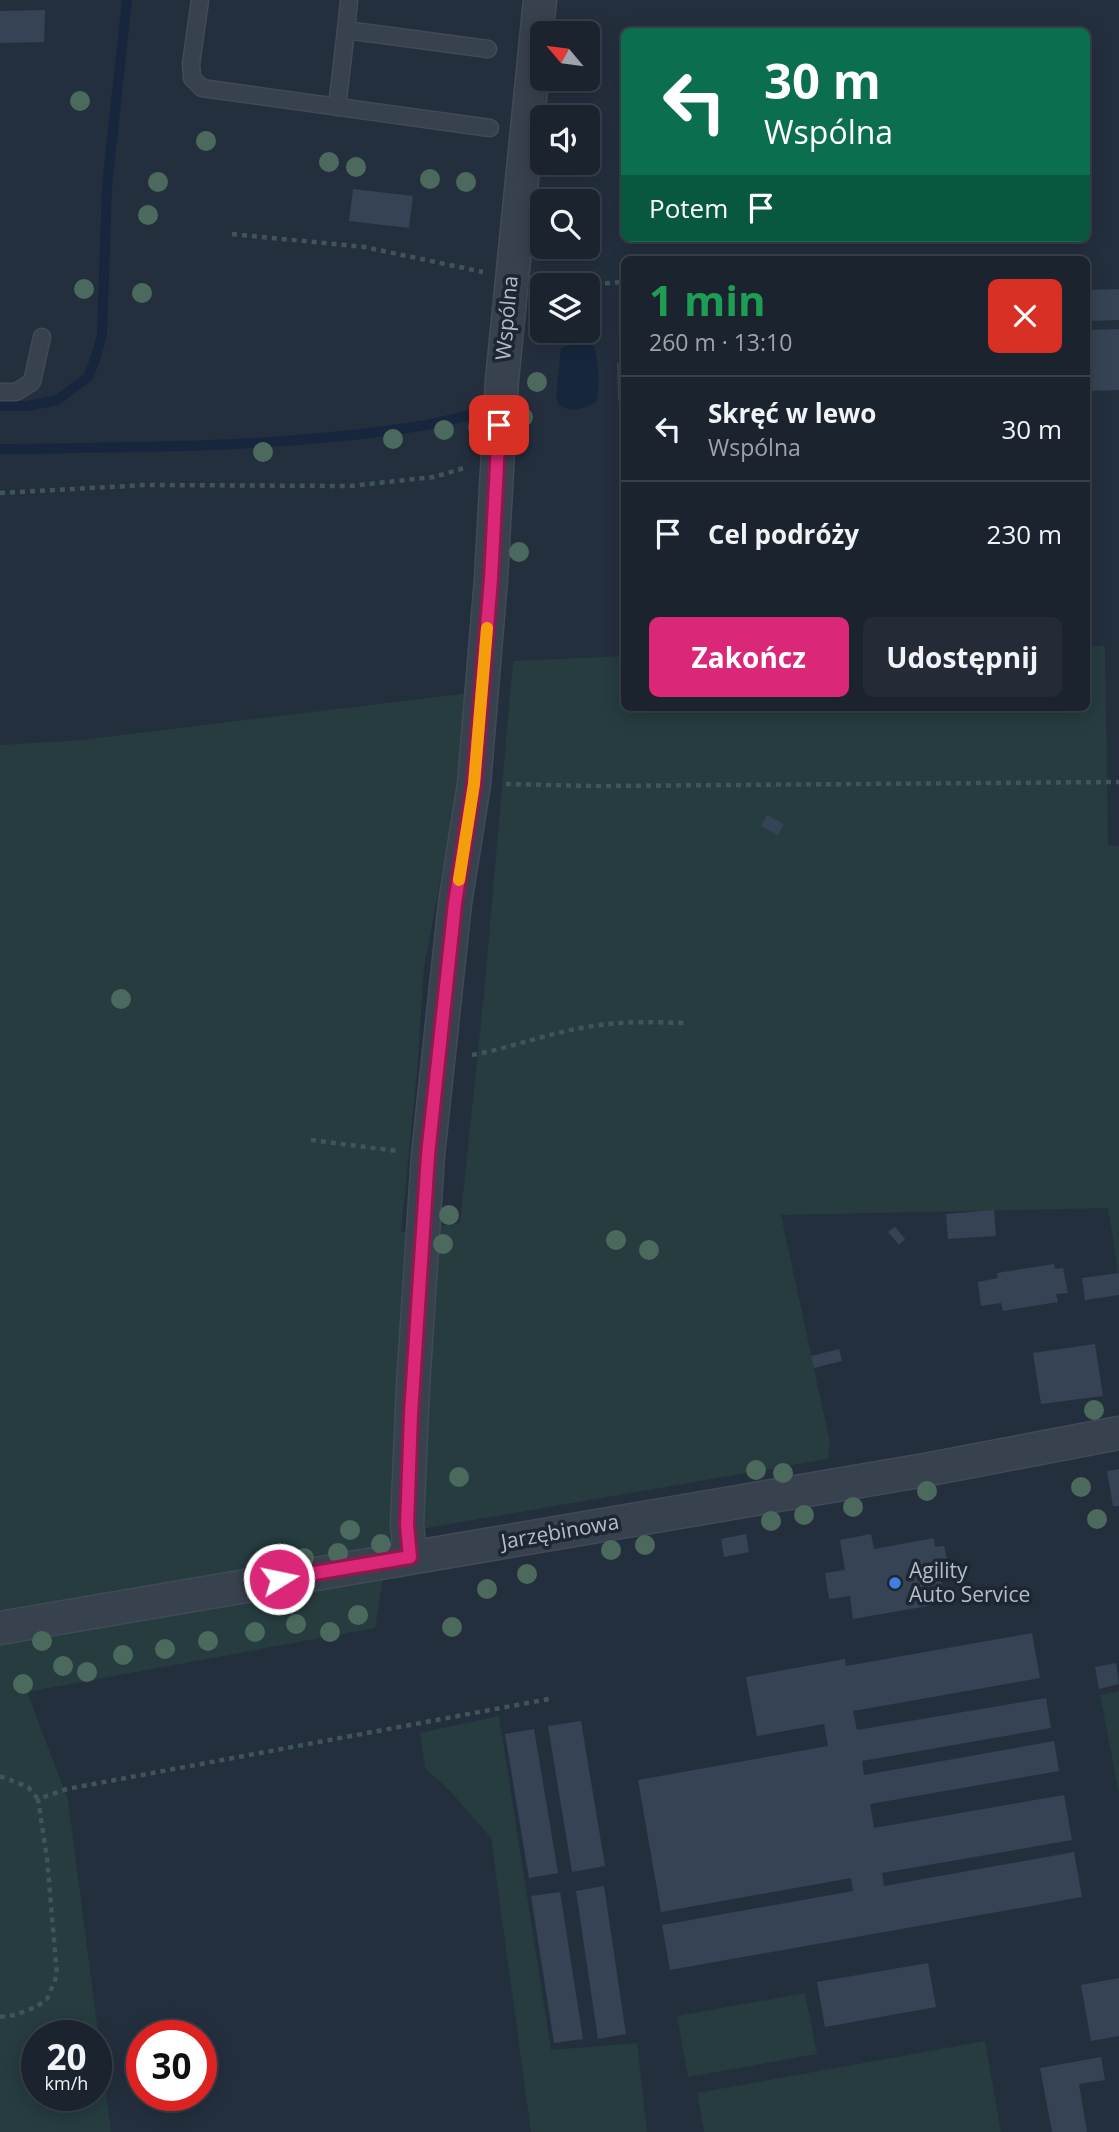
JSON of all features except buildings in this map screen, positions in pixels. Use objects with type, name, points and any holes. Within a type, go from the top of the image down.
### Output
[{"type":"street","name":"Wspólna","points":[[410,1557],[407,1525],[411,1414],[428,1155],[455,903],[474,784],[511,278],[540,0]]},
{"type":"street","name":"Jarzębinowa","points":[[0,1628],[925,1470],[1119,1433]]},
{"type":"lane","points":[[200,0],[191,64],[192,78],[202,88],[490,128]]},
{"type":"lane","points":[[337,107],[349,0]]},
{"type":"lane","points":[[346,30],[488,49]]},
{"type":"lane","points":[[0,392],[16,392],[32,382],[42,337]]},
{"type":"path","points":[[232,234],[364,247],[511,278]]},
{"type":"path","points":[[600,284],[621,282]]},
{"type":"path","points":[[0,493],[146,485],[351,486],[434,477],[477,462],[497,447]]},
{"type":"path","points":[[474,784],[596,786],[1119,782]]},
{"type":"path","points":[[436,1061],[490,1052],[595,1025],[623,1021],[684,1023]]},
{"type":"path","points":[[311,1140],[428,1155]]},
{"type":"path","points":[[38,1799],[67,1789],[549,1699]]},
{"type":"path","points":[[0,1776],[28,1787],[38,1799],[47,1857],[57,1975],[47,1999],[36,2007],[0,2017]]},
{"type":"green space","points":[[1090,646],[1105,646],[1108,845],[1119,846],[1119,1277],[1108,1208],[781,1215],[830,1443],[828,1459],[427,1528],[391,1531],[375,1628],[27,1692],[68,1800],[96,2020],[21,2020],[21,2111],[108,2111],[111,2132],[0,2132],[0,745],[72,741],[470,693],[453,813],[424,967],[417,1072],[401,1232],[460,1223],[484,994],[513,661],[621,656],[621,711],[1090,711]]},
{"type":"green space","points":[[1119,1691],[1119,1793],[1100,1695]]},
{"type":"green space","points":[[499,1716],[551,2050],[637,2043],[647,2132],[531,2132],[491,1838],[451,1792],[425,1768],[420,1733]]},
{"type":"green space","points":[[805,1993],[817,2054],[688,2077],[677,2016]]},
{"type":"green space","points":[[985,2041],[1001,2132],[704,2132],[697,2093]]},
{"type":"water","points":[[586,343],[594,346],[598,381],[596,402],[582,408],[568,409],[559,405],[556,397],[561,349],[567,345]]},
{"type":"waterway","points":[[0,406],[28,406],[57,400],[88,377],[95,360],[102,335],[107,186],[127,0]]},
{"type":"waterway","points":[[0,449],[158,447],[315,439],[420,426],[472,415]]},
{"type":"slow traffic","points":[[459,880],[474,784],[487,628]]},
{"type":"place","name":"Agility Auto Service","points":[[895,1583]]},
{"type":"route","points":[[279,1579],[410,1557],[407,1525],[411,1414],[428,1155],[455,903],[474,784],[491,579],[499,425]]}]
